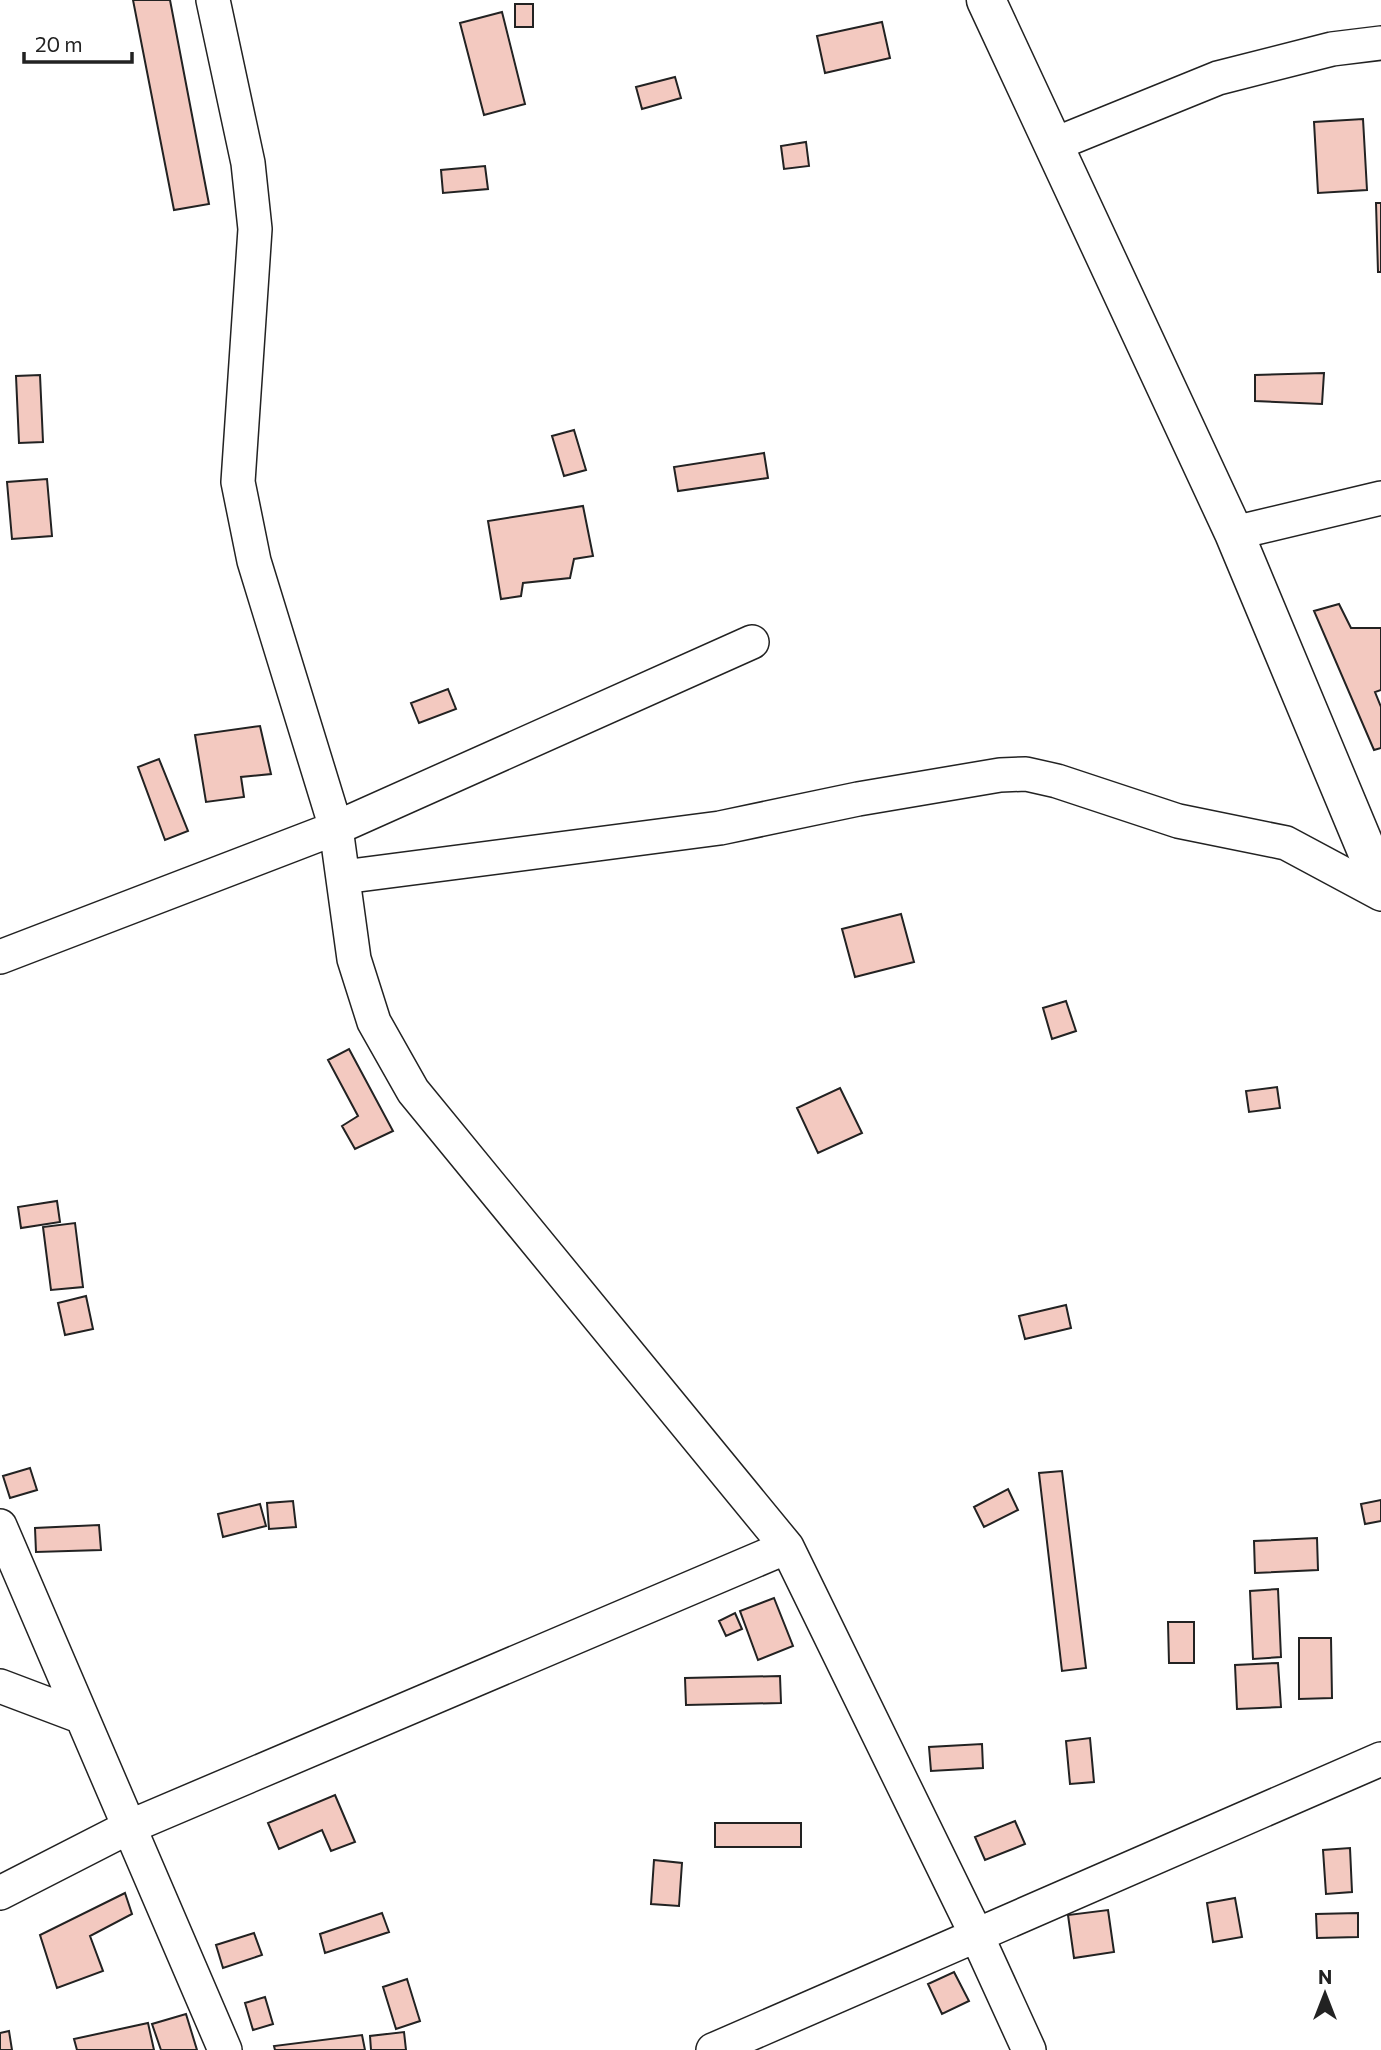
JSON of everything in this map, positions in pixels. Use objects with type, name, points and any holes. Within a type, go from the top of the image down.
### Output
[{"type":"street","points":[[213,0],[248,163],[255,229],[238,482],[254,561],[336,828],[354,959],[374,1022],[413,1091],[787,1547],[976,1934],[1029,2050]]},
{"type":"street","points":[[986,0],[1234,533],[1381,885]]},
{"type":"street","points":[[1053,145],[1218,78],[1332,48],[1381,43]]},
{"type":"street","points":[[1234,533],[1381,498]]},
{"type":"street","points":[[0,957],[336,828],[752,642]]},
{"type":"street","points":[[343,877],[720,828],[858,799],[1000,775],[1026,774],[1057,781],[1178,821],[1286,843],[1381,894]]},
{"type":"street","points":[[0,1526],[225,2050]]},
{"type":"street","points":[[0,1894],[129,1827],[787,1547]]},
{"type":"street","points":[[0,1686],[82,1717]]},
{"type":"street","points":[[713,2050],[1381,1759]]},
{"type":"building","points":[[133,0],[170,0],[209,204],[174,210]]},
{"type":"building","points":[[515,4],[533,4],[533,27],[515,27]]},
{"type":"building","points":[[502,12],[525,104],[484,115],[460,23]]},
{"type":"building","points":[[882,22],[890,58],[825,73],[817,36]]},
{"type":"building","points":[[675,77],[681,98],[642,109],[636,87]]},
{"type":"building","points":[[1363,119],[1367,190],[1318,193],[1314,122]]},
{"type":"building","points":[[806,142],[809,166],[784,169],[781,146]]},
{"type":"building","points":[[485,166],[488,189],[443,193],[441,170]]},
{"type":"building","points":[[1376,203],[1381,203],[1381,272],[1378,272]]},
{"type":"building","points":[[1324,373],[1322,404],[1255,401],[1255,375]]},
{"type":"building","points":[[40,375],[43,442],[19,443],[16,376]]},
{"type":"building","points":[[574,430],[586,470],[564,476],[552,436]]},
{"type":"building","points":[[764,453],[768,478],[678,491],[674,467]]},
{"type":"building","points":[[47,479],[52,536],[12,539],[7,482]]},
{"type":"building","points":[[583,506],[593,556],[574,559],[570,578],[523,583],[521,596],[501,599],[488,521]]},
{"type":"building","points":[[1339,604],[1351,628],[1381,628],[1381,690],[1375,692],[1381,707],[1381,748],[1374,750],[1314,611]]},
{"type":"building","points":[[448,689],[456,709],[419,723],[411,703]]},
{"type":"building","points":[[260,726],[271,774],[241,777],[244,797],[206,802],[195,735]]},
{"type":"building","points":[[159,759],[188,831],[165,840],[138,767]]},
{"type":"building","points":[[901,914],[914,962],[855,977],[842,929]]},
{"type":"building","points":[[1066,1001],[1076,1031],[1052,1039],[1043,1008]]},
{"type":"building","points":[[349,1049],[393,1131],[355,1149],[342,1126],[358,1116],[328,1060]]},
{"type":"building","points":[[1277,1087],[1280,1108],[1249,1112],[1246,1091]]},
{"type":"building","points":[[840,1088],[862,1133],[818,1153],[797,1108]]},
{"type":"building","points":[[57,1201],[60,1222],[21,1228],[18,1207]]},
{"type":"building","points":[[75,1223],[83,1287],[51,1290],[43,1227]]},
{"type":"building","points":[[86,1296],[93,1329],[65,1335],[58,1303]]},
{"type":"building","points":[[1066,1305],[1071,1328],[1025,1339],[1019,1316]]},
{"type":"building","points":[[30,1468],[37,1490],[10,1498],[3,1476]]},
{"type":"building","points":[[1062,1471],[1086,1668],[1062,1671],[1039,1473]]},
{"type":"building","points":[[1008,1489],[1018,1510],[984,1527],[974,1507]]},
{"type":"building","points":[[1381,1500],[1381,1521],[1365,1524],[1361,1504]]},
{"type":"building","points":[[293,1501],[296,1527],[269,1529],[267,1503]]},
{"type":"building","points":[[260,1504],[266,1526],[223,1537],[218,1514]]},
{"type":"building","points":[[99,1525],[101,1550],[36,1552],[35,1528]]},
{"type":"building","points":[[1317,1538],[1318,1570],[1255,1573],[1254,1541]]},
{"type":"building","points":[[1278,1589],[1281,1657],[1253,1659],[1250,1591]]},
{"type":"building","points":[[774,1598],[793,1646],[758,1660],[740,1611]]},
{"type":"building","points":[[735,1613],[742,1629],[726,1636],[719,1621]]},
{"type":"building","points":[[1168,1622],[1194,1622],[1194,1663],[1169,1663]]},
{"type":"building","points":[[1299,1638],[1331,1638],[1332,1698],[1299,1699]]},
{"type":"building","points":[[1278,1663],[1281,1707],[1237,1709],[1235,1665]]},
{"type":"building","points":[[780,1676],[781,1703],[686,1705],[685,1678]]},
{"type":"building","points":[[1090,1738],[1094,1782],[1070,1784],[1066,1741]]},
{"type":"building","points":[[982,1744],[983,1768],[931,1771],[929,1747]]},
{"type":"building","points":[[335,1795],[355,1842],[331,1851],[322,1830],[279,1849],[268,1823]]},
{"type":"building","points":[[1015,1821],[1025,1844],[985,1860],[975,1837]]},
{"type":"building","points":[[715,1823],[801,1823],[801,1847],[715,1847]]},
{"type":"building","points":[[1350,1848],[1352,1892],[1326,1894],[1323,1850]]},
{"type":"building","points":[[654,1860],[682,1863],[679,1906],[651,1904]]},
{"type":"building","points":[[125,1893],[132,1914],[90,1936],[103,1971],[57,1988],[40,1935]]},
{"type":"building","points":[[1235,1898],[1242,1937],[1213,1942],[1207,1903]]},
{"type":"building","points":[[1108,1910],[1114,1952],[1074,1958],[1068,1915]]},
{"type":"building","points":[[382,1913],[389,1932],[325,1953],[320,1934]]},
{"type":"building","points":[[1358,1913],[1358,1937],[1317,1938],[1316,1914]]},
{"type":"building","points":[[254,1933],[262,1955],[223,1968],[216,1945]]},
{"type":"building","points":[[954,1972],[969,2001],[942,2014],[928,1984]]},
{"type":"building","points":[[407,1979],[420,2021],[396,2029],[383,1987]]},
{"type":"building","points":[[265,1997],[273,2024],[253,2030],[245,2003]]},
{"type":"building","points":[[186,2014],[197,2050],[161,2050],[152,2024]]},
{"type":"building","points":[[148,2023],[154,2050],[77,2050],[74,2039]]},
{"type":"building","points":[[9,2031],[12,2050],[0,2050],[0,2033]]},
{"type":"building","points":[[404,2032],[406,2050],[371,2050],[370,2036]]},
{"type":"building","points":[[362,2035],[365,2050],[275,2050],[274,2046]]}]
